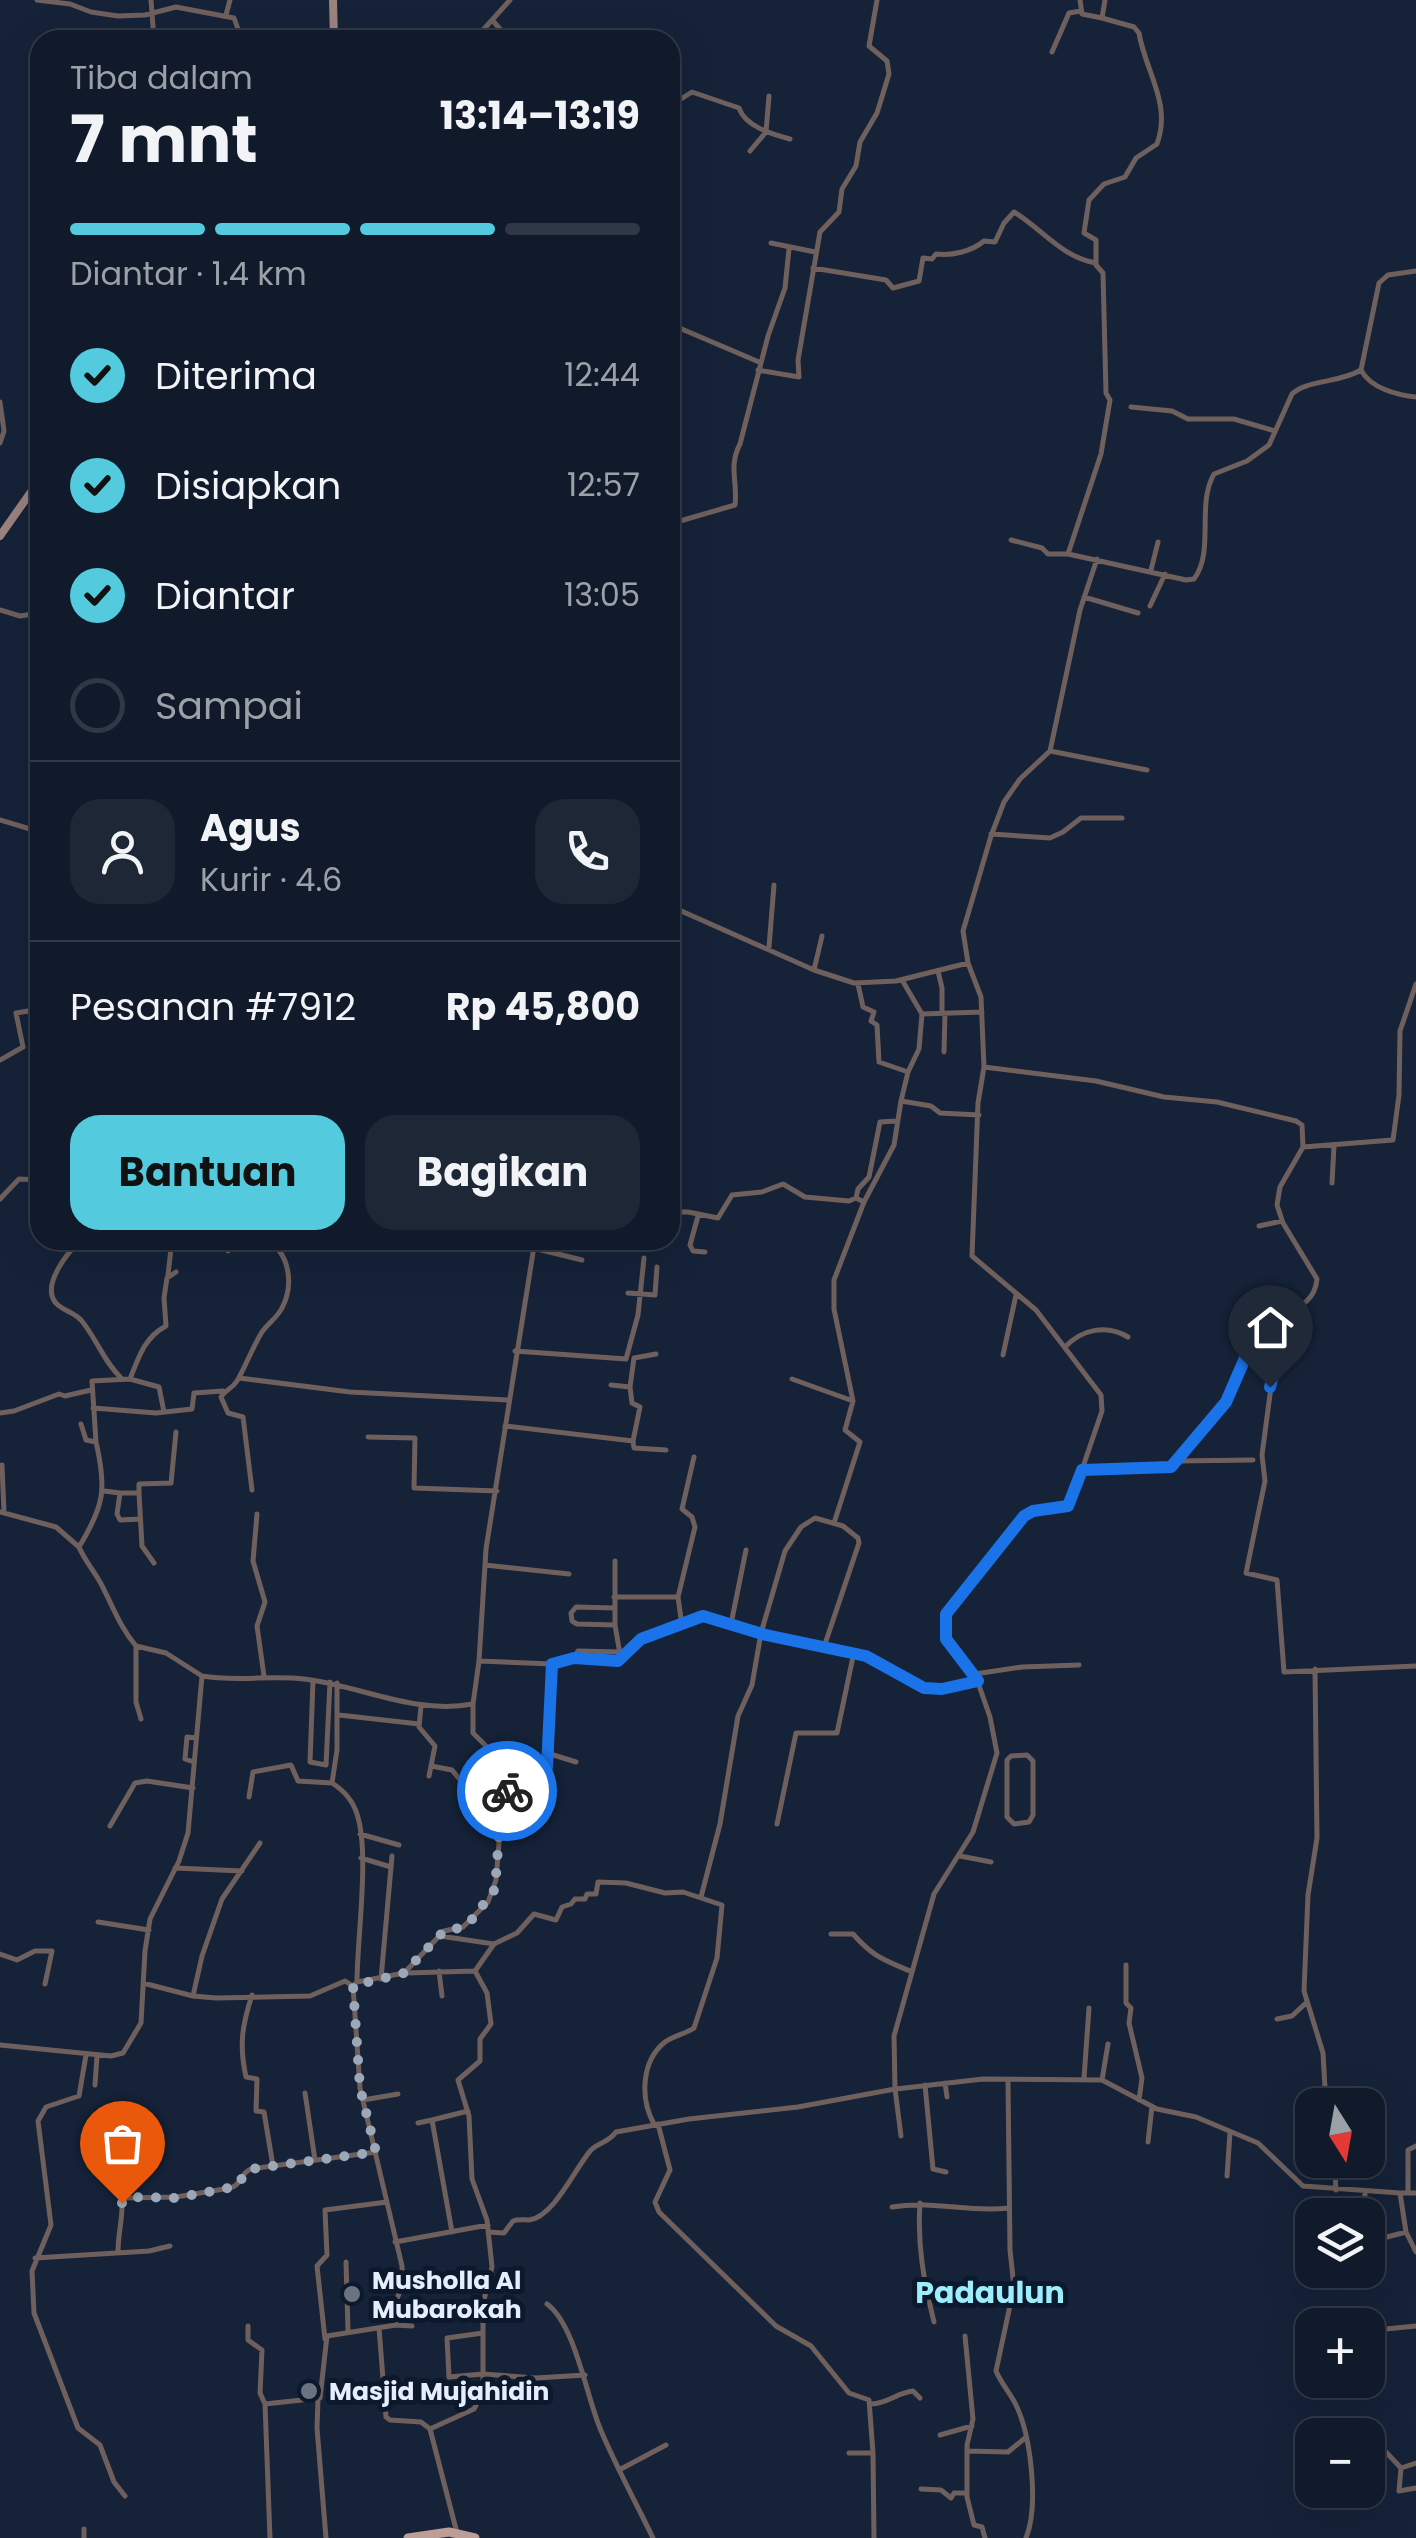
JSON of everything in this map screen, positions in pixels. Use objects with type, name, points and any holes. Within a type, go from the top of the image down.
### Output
[{"type":"main road","points":[[333,0],[334,30]]},
{"type":"main road","points":[[1,533],[30,493]]},
{"type":"main road","points":[[408,2538],[456,2533],[475,2538]]},
{"type":"street","points":[[37,0],[71,4],[106,15],[151,14],[176,7],[226,15],[234,18],[238,30]]},
{"type":"street","points":[[151,0],[153,30]]},
{"type":"street","points":[[226,15],[230,0]]},
{"type":"street","points":[[483,30],[510,0]]},
{"type":"street","points":[[680,330],[759,366],[799,376],[798,360],[823,225],[838,212],[842,189],[856,166],[860,142],[877,113],[886,86],[886,61],[869,46],[877,0]]},
{"type":"street","points":[[1080,0],[1086,16],[1137,29],[1161,98],[1158,144],[1136,158],[1125,177],[1104,184],[1087,204],[1083,230],[1097,242],[1096,263]]},
{"type":"street","points":[[1102,18],[1105,0]]},
{"type":"street","points":[[1052,52],[1070,13],[1081,11]]},
{"type":"street","points":[[492,20],[501,30]]},
{"type":"street","points":[[680,100],[692,92],[740,108],[743,116],[766,132],[790,139]]},
{"type":"street","points":[[750,151],[766,132],[769,96]]},
{"type":"street","points":[[813,268],[883,279],[898,288],[919,281],[922,258],[978,247],[984,241],[996,242],[1014,212],[1067,253],[1096,263],[1103,273],[1109,408],[1100,454],[1068,554]]},
{"type":"street","points":[[772,243],[816,252]]},
{"type":"street","points":[[680,522],[735,505],[732,467],[759,366],[786,288],[789,249]]},
{"type":"street","points":[[1416,272],[1388,275],[1379,283],[1361,370],[1369,381],[1416,398]]},
{"type":"street","points":[[1011,540],[1042,548],[1048,554],[1097,559],[1186,580],[1198,576],[1210,480],[1217,472],[1270,445],[1298,388],[1334,382],[1361,370]]},
{"type":"street","points":[[0,402],[4,430],[0,443]]},
{"type":"street","points":[[1131,406],[1172,411],[1188,419],[1234,419],[1276,431]]},
{"type":"street","points":[[1151,570],[1158,542]]},
{"type":"street","points":[[901,2136],[894,2036],[934,1894],[973,1832],[997,1754],[990,1716],[976,1677],[946,1639],[946,1614],[1024,1516],[1068,1506],[1103,1400],[1036,1310],[972,1256],[984,1067],[982,1012],[976,980],[968,963],[964,931],[991,834],[1011,790],[1050,751],[1084,597],[1097,559]]},
{"type":"street","points":[[1150,606],[1165,574]]},
{"type":"street","points":[[1084,597],[1138,613]]},
{"type":"street","points":[[0,610],[30,614]]},
{"type":"street","points":[[1050,751],[1147,770]]},
{"type":"street","points":[[991,834],[1050,838],[1082,818],[1122,818]]},
{"type":"street","points":[[0,820],[30,829]]},
{"type":"street","points":[[768,948],[774,885]]},
{"type":"street","points":[[680,910],[814,970],[858,984],[902,980],[968,963]]},
{"type":"street","points":[[814,970],[822,936]]},
{"type":"street","points":[[938,971],[944,1052]]},
{"type":"street","points":[[834,1523],[860,1442],[845,1430],[853,1400],[834,1309],[834,1280],[864,1202],[894,1145],[908,1072],[919,1049],[922,1014],[902,980]]},
{"type":"street","points":[[858,984],[862,1007],[874,1012],[879,1062],[908,1072]]},
{"type":"street","points":[[1303,1148],[1393,1140],[1400,1095],[1400,1031],[1416,984]]},
{"type":"street","points":[[0,1060],[23,1047],[16,1015],[30,1011]]},
{"type":"street","points":[[922,1014],[982,1012]]},
{"type":"street","points":[[984,1067],[1217,1102],[1302,1125],[1303,1148],[1277,1195],[1282,1221],[1316,1279],[1311,1297],[1302,1306],[1262,1325],[1226,1402],[1168,1469],[1082,1470]]},
{"type":"street","points":[[901,1101],[931,1106],[935,1112],[979,1115]]},
{"type":"street","points":[[856,1198],[858,1189],[869,1177],[880,1122],[897,1121]]},
{"type":"street","points":[[1332,1184],[1334,1146]]},
{"type":"street","points":[[0,1199],[23,1178],[30,1179]]},
{"type":"street","points":[[680,1212],[718,1218],[732,1195],[762,1192],[783,1184],[805,1197],[849,1201],[856,1198],[864,1202]]},
{"type":"street","points":[[698,1216],[690,1245],[693,1251],[705,1252]]},
{"type":"street","points":[[1258,1226],[1282,1221]]},
{"type":"street","points":[[71,1250],[51,1287],[52,1297],[62,1309],[78,1316],[103,1358],[126,1379]]},
{"type":"street","points":[[126,1379],[150,1336],[166,1326],[164,1298],[172,1274],[172,1250]]},
{"type":"street","points":[[94,1408],[164,1412],[192,1408],[194,1393],[223,1391],[233,1386],[264,1329],[282,1310],[287,1269],[280,1250]]},
{"type":"street","points":[[517,1792],[512,1766],[473,1734],[473,1704],[485,1564],[533,1250]]},
{"type":"street","points":[[552,1250],[582,1260]]},
{"type":"street","points":[[644,1258],[630,1359],[632,1404],[640,1407],[633,1441],[634,1448],[666,1450]]},
{"type":"street","points":[[628,1293],[656,1293],[657,1267]]},
{"type":"street","points":[[1003,1354],[1016,1294]]},
{"type":"street","points":[[1302,1306],[1301,1317],[1277,1360],[1266,1412],[1262,1507],[1246,1572],[1277,1580],[1282,1670],[1416,1666]]},
{"type":"street","points":[[1065,1346],[1080,1334],[1094,1330],[1113,1329],[1128,1337]]},
{"type":"street","points":[[1249,1349],[1277,1360]]},
{"type":"street","points":[[516,1352],[630,1359],[656,1354]]},
{"type":"street","points":[[238,1378],[350,1392],[508,1400]]},
{"type":"street","points":[[79,1547],[99,1512],[104,1492],[92,1380],[126,1379],[160,1388],[164,1412]]},
{"type":"street","points":[[792,1379],[853,1400]]},
{"type":"street","points":[[611,1385],[630,1387]]},
{"type":"street","points":[[0,1413],[59,1394],[91,1390]]},
{"type":"street","points":[[223,1391],[228,1413],[242,1417],[252,1490]]},
{"type":"street","points":[[81,1424],[86,1440],[96,1442]]},
{"type":"street","points":[[505,1426],[633,1441]]},
{"type":"street","points":[[154,1563],[143,1550],[139,1484],[170,1484],[176,1432]]},
{"type":"street","points":[[368,1436],[416,1438],[414,1488],[497,1491]]},
{"type":"street","points":[[682,1626],[678,1598],[695,1527],[692,1516],[682,1509],[694,1458]]},
{"type":"street","points":[[1178,1461],[1253,1460]]},
{"type":"street","points":[[2,1465],[2,1512],[56,1527],[79,1547],[136,1646],[136,1702],[141,1719]]},
{"type":"street","points":[[104,1492],[138,1493]]},
{"type":"street","points":[[120,1492],[118,1518],[140,1519]]},
{"type":"street","points":[[256,1514],[253,1561],[265,1602],[257,1626],[264,1676]]},
{"type":"street","points":[[701,1897],[720,1824],[738,1716],[752,1685],[761,1633],[785,1552],[801,1526],[815,1518],[834,1523],[858,1538],[859,1550],[824,1648]]},
{"type":"street","points":[[731,1624],[746,1550]]},
{"type":"street","points":[[615,1561],[615,1625],[620,1656]]},
{"type":"street","points":[[485,1564],[569,1574]]},
{"type":"street","points":[[614,1597],[678,1598]]},
{"type":"street","points":[[615,1608],[576,1607],[571,1613],[577,1624],[615,1625]]},
{"type":"street","points":[[478,1660],[552,1664],[574,1658],[578,1651],[620,1656],[641,1639],[703,1616],[761,1633],[854,1652],[924,1688],[942,1689],[1022,1666],[1079,1665]]},
{"type":"street","points":[[136,1646],[166,1653],[202,1676],[333,1682],[421,1706],[473,1704]]},
{"type":"street","points":[[777,1824],[796,1732],[836,1733],[854,1652]]},
{"type":"street","points":[[404,1973],[445,1930],[467,1924],[493,1896],[504,1793],[532,1793],[542,1787],[552,1664]]},
{"type":"street","points":[[1315,1670],[1317,1838],[1308,1895],[1304,1991],[1323,2053],[1325,2088]]},
{"type":"street","points":[[0,2045],[98,2056],[124,2053],[129,2047],[141,2023],[155,1904],[175,1868],[188,1832],[202,1676]]},
{"type":"street","points":[[313,1680],[310,1762],[326,1765],[333,1682]]},
{"type":"street","points":[[332,1783],[339,1715],[333,1682]]},
{"type":"street","points":[[421,1706],[419,1724],[434,1742],[429,1776]]},
{"type":"street","points":[[339,1715],[419,1724]]},
{"type":"street","points":[[312,1725],[330,1726]]},
{"type":"street","points":[[194,1762],[184,1759],[184,1744],[188,1736],[197,1739]]},
{"type":"street","points":[[547,1753],[576,1762]]},
{"type":"street","points":[[1008,1756],[1032,1758],[1033,1815],[1029,1822],[1008,1821],[1006,1784],[1008,1756]]},
{"type":"street","points":[[250,1797],[250,1776],[259,1769],[290,1765],[298,1781],[332,1783],[353,1805],[360,1834],[355,2050],[404,2277],[395,2303],[395,2325]]},
{"type":"street","points":[[431,1766],[452,1770],[461,1781],[470,1784],[479,1804],[502,1804]]},
{"type":"street","points":[[110,1826],[134,1783],[147,1781],[193,1788]]},
{"type":"street","points":[[360,1834],[399,1844]]},
{"type":"street","points":[[193,1996],[222,1899],[260,1843]]},
{"type":"street","points":[[381,1979],[392,1856]]},
{"type":"street","points":[[960,1856],[992,1862]]},
{"type":"street","points":[[360,1858],[391,1867]]},
{"type":"street","points":[[175,1868],[242,1870]]},
{"type":"street","points":[[475,1971],[494,1944],[517,1933],[536,1914],[556,1920],[562,1906],[596,1894],[598,1882],[626,1882],[652,1891],[683,1892],[722,1906],[717,1958],[692,2030],[664,2042],[647,2065],[646,2105],[670,2170],[655,2202],[658,2212],[776,2326],[812,2346],[849,2393],[866,2398],[870,2404],[874,2538]]},
{"type":"street","points":[[98,1922],[149,1930]]},
{"type":"street","points":[[830,1934],[854,1934],[885,1963],[912,1972]]},
{"type":"street","points":[[440,1936],[494,1944]]},
{"type":"street","points":[[0,1954],[16,1960],[52,1951],[45,1984]]},
{"type":"street","points":[[1126,1965],[1126,2001],[1132,2008],[1129,2023],[1140,2064],[1139,2100]]},
{"type":"street","points":[[439,1970],[442,1996]]},
{"type":"street","points":[[143,1983],[193,1996],[301,1997],[345,1982],[355,1984],[404,1973],[475,1971]]},
{"type":"street","points":[[430,2429],[474,2410],[483,2392],[483,2304],[492,2271],[488,2229],[472,2179],[468,2111],[458,2080],[480,2061],[480,2040],[491,2024],[486,1990],[475,1971]]},
{"type":"street","points":[[252,1996],[240,2042],[246,2077],[257,2079],[256,2111],[264,2112],[273,2166]]},
{"type":"street","points":[[1278,2019],[1292,2016],[1306,2002]]},
{"type":"street","points":[[1084,2078],[1090,2008]]},
{"type":"street","points":[[1102,2080],[1108,2044]]},
{"type":"street","points":[[86,2055],[79,2096],[46,2106],[38,2121],[51,2226],[35,2258],[30,2280],[34,2312],[78,2428],[99,2443],[114,2482],[125,2496]]},
{"type":"street","points":[[94,2085],[98,2056]]},
{"type":"street","points":[[395,2242],[488,2229],[504,2233],[513,2221],[530,2220],[542,2214],[567,2189],[593,2149],[610,2142],[616,2132],[945,2082],[1102,2080],[1152,2106],[1196,2116],[1265,2147],[1298,2183],[1336,2190],[1412,2193],[1408,2150],[1416,2146]]},
{"type":"street","points":[[1007,2081],[1014,2300],[996,2371],[1017,2407],[1024,2438],[1032,2494],[1026,2538]]},
{"type":"street","points":[[945,2082],[946,2096]]},
{"type":"street","points":[[924,2085],[932,2169],[946,2172]]},
{"type":"street","points":[[305,2093],[315,2160]]},
{"type":"street","points":[[364,2100],[398,2094]]},
{"type":"street","points":[[1148,2142],[1152,2106]]},
{"type":"street","points":[[418,2123],[468,2111]]},
{"type":"street","points":[[432,2120],[452,2232]]},
{"type":"street","points":[[1227,2176],[1230,2133]]},
{"type":"street","points":[[118,2252],[122,2200],[176,2198],[230,2188],[248,2170],[376,2152]]},
{"type":"street","points":[[1335,2178],[1336,2190]]},
{"type":"street","points":[[1365,2192],[1365,2198]]},
{"type":"street","points":[[1400,2192],[1406,2232],[1416,2252]]},
{"type":"street","points":[[326,2342],[321,2328],[317,2266],[326,2255],[325,2210],[387,2202]]},
{"type":"street","points":[[892,2207],[920,2203],[979,2210],[1009,2208]]},
{"type":"street","points":[[920,2203],[922,2275],[934,2322]]},
{"type":"street","points":[[1385,2237],[1406,2232]]},
{"type":"street","points":[[35,2258],[148,2251],[170,2246]]},
{"type":"street","points":[[346,2262],[348,2330]]},
{"type":"street","points":[[548,2304],[585,2375],[596,2418],[654,2538]]},
{"type":"street","points":[[248,2326],[248,2340],[262,2350],[260,2393],[264,2404],[270,2538]]},
{"type":"street","points":[[264,2404],[322,2396],[329,2334],[412,2326]]},
{"type":"street","points":[[1385,2329],[1416,2326]]},
{"type":"street","points":[[379,2327],[386,2416],[390,2420],[421,2422],[430,2429],[456,2533]]},
{"type":"street","points":[[483,2333],[447,2339],[449,2377],[585,2375]]},
{"type":"street","points":[[965,2336],[972,2426],[966,2450],[966,2493],[971,2518],[975,2526],[982,2527],[985,2538]]},
{"type":"street","points":[[870,2404],[887,2402],[913,2391],[920,2398]]},
{"type":"street","points":[[318,2398],[326,2538]]},
{"type":"street","points":[[940,2435],[972,2426]]},
{"type":"street","points":[[966,2450],[1008,2452],[1024,2438]]},
{"type":"street","points":[[619,2470],[666,2445]]},
{"type":"street","points":[[1385,2451],[1401,2468]]},
{"type":"street","points":[[848,2454],[874,2452]]},
{"type":"street","points":[[1401,2468],[1416,2463]]},
{"type":"street","points":[[1401,2468],[1398,2491],[1416,2490]]},
{"type":"street","points":[[920,2489],[941,2490],[951,2498],[954,2493],[966,2493]]},
{"type":"street","points":[[84,2529],[84,2538]]},
{"type":"way so far","points":[[122,2203],[130,2197],[176,2198],[234,2187],[251,2169],[376,2152],[360,2088],[353,1986],[404,1973],[444,1931],[467,1924],[493,1896],[502,1795],[507,1791]]},
{"type":"place","name":"Musholla Al Mubarokah","points":[[352,2294]]},
{"type":"place","name":"Masjid Mujahidin","points":[[309,2391]]},
{"type":"district","name":"Padaulun","points":[[990,2293]]},
{"type":"route","points":[[507,1791],[532,1793],[542,1787],[547,1767],[552,1664],[574,1658],[618,1661],[638,1641],[682,1626],[692,1618],[710,1616],[766,1635],[853,1652],[924,1688],[942,1689],[978,1681],[946,1639],[946,1614],[1018,1522],[1033,1511],[1068,1506],[1082,1470],[1171,1467],[1226,1402],[1249,1349],[1277,1360],[1270,1387]]}]
